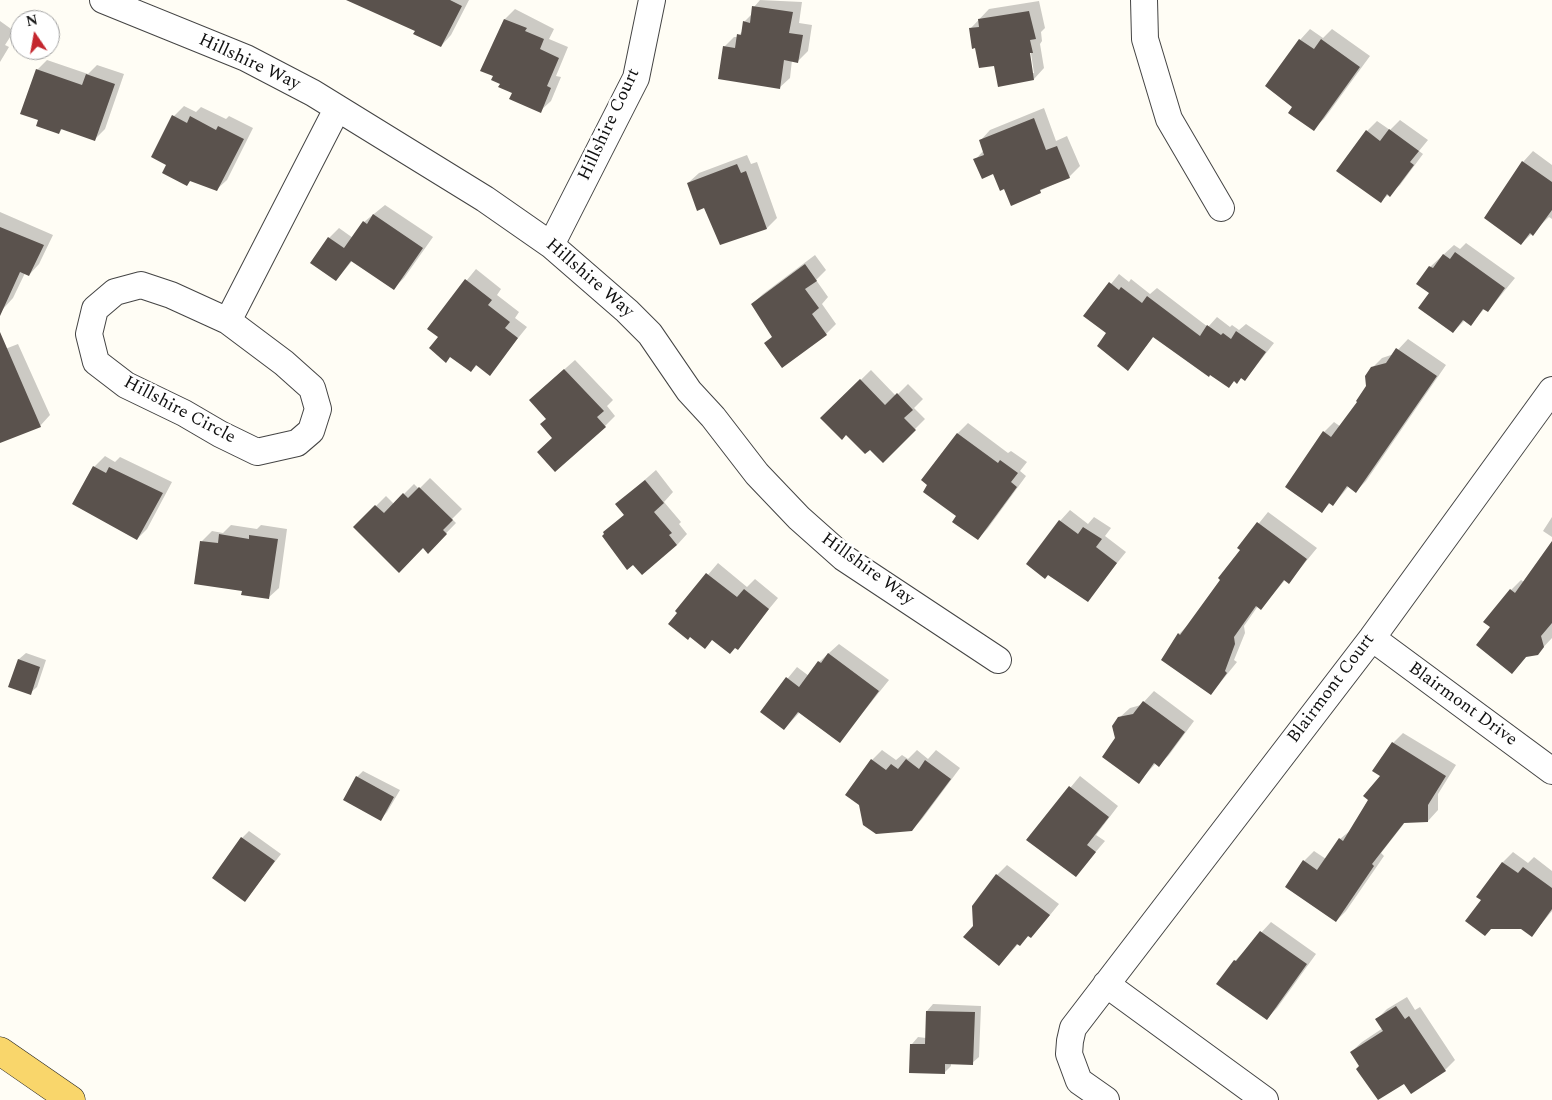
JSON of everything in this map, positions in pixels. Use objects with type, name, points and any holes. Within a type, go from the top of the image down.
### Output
[{"type":"main road","points":[[0,1051],[71,1100]]},
{"type":"street","name":"Hillshire Way","points":[[103,0],[246,58],[313,93],[485,199],[551,244],[627,311],[650,334],[689,391],[713,417],[757,474],[798,518],[844,558],[998,660]]},
{"type":"street","name":"Hillshire Court","points":[[551,244],[636,78],[652,0]]},
{"type":"street","points":[[1144,0],[1145,39],[1163,102],[1169,118],[1221,208]]},
{"type":"street","points":[[228,321],[337,108]]},
{"type":"street","name":"Hillshire Circle","points":[[141,286],[171,295],[228,321],[312,388],[318,408],[310,431],[297,443],[257,452],[126,385],[96,362],[89,334],[95,309],[115,292],[141,286]]},
{"type":"street","name":"Blairmont Court","points":[[1106,1100],[1079,1081],[1069,1054],[1073,1028],[1372,638],[1552,390]]},
{"type":"street","name":"Blairmont Drive","points":[[1372,638],[1552,771]]},
{"type":"street","points":[[1106,984],[1265,1100]]},
{"type":"building","points":[[346,0],[450,0],[462,6],[441,47],[413,34],[415,31]]},
{"type":"building","points":[[752,6],[793,12],[789,33],[803,35],[798,63],[784,60],[780,89],[718,79],[723,46],[735,48],[737,34],[741,35],[743,21],[750,23]]},
{"type":"building","points":[[1029,11],[1036,39],[1030,40],[1033,53],[1030,53],[1034,80],[998,87],[994,66],[979,68],[975,48],[972,49],[969,28],[979,27],[978,19]]},
{"type":"building","points":[[504,19],[527,28],[525,31],[544,39],[540,49],[559,58],[547,86],[551,88],[541,113],[509,99],[512,93],[498,87],[500,84],[491,80],[493,76],[480,71]]},
{"type":"building","points":[[1299,39],[1314,49],[1321,39],[1360,67],[1314,131],[1288,113],[1292,107],[1265,86]]},
{"type":"building","points":[[36,69],[82,85],[86,74],[115,84],[95,141],[61,129],[59,134],[36,126],[38,120],[20,114]]},
{"type":"building","points":[[172,115],[187,123],[190,116],[216,130],[218,126],[244,139],[217,191],[190,181],[187,186],[162,173],[166,165],[151,157]]},
{"type":"building","points":[[1034,118],[1046,150],[1057,146],[1070,178],[1040,190],[1041,193],[1011,206],[1004,189],[1000,191],[993,174],[982,179],[973,159],[984,155],[979,140]]},
{"type":"building","points":[[1389,129],[1419,151],[1410,162],[1414,165],[1390,197],[1387,194],[1381,203],[1336,171],[1366,130],[1380,141]]},
{"type":"building","points":[[1522,161],[1552,182],[1552,210],[1533,236],[1530,233],[1521,245],[1484,218]]},
{"type":"building","points":[[737,164],[741,173],[746,171],[767,229],[720,245],[704,208],[697,211],[687,183]]},
{"type":"building","points":[[373,214],[423,248],[394,290],[351,261],[336,281],[310,263],[328,237],[344,248],[363,221],[367,224]]},
{"type":"building","points":[[0,227],[44,245],[29,276],[20,272],[0,316]]},
{"type":"building","points":[[1455,252],[1505,288],[1488,312],[1483,309],[1471,326],[1463,320],[1453,333],[1418,308],[1429,293],[1416,284],[1429,266],[1433,268],[1443,254],[1450,259]]},
{"type":"building","points":[[805,264],[817,281],[805,289],[819,308],[812,314],[827,335],[782,368],[764,343],[772,337],[751,304]]},
{"type":"building","points":[[465,279],[492,300],[488,305],[510,322],[505,328],[518,338],[490,376],[476,365],[471,372],[450,357],[446,363],[429,348],[438,337],[427,329]]},
{"type":"building","points":[[1109,282],[1119,290],[1121,287],[1142,303],[1147,296],[1200,336],[1207,325],[1221,335],[1223,333],[1231,339],[1236,331],[1266,352],[1245,381],[1241,378],[1237,384],[1234,381],[1229,388],[1210,375],[1209,377],[1153,337],[1128,371],[1097,346],[1106,333],[1083,316]]},
{"type":"building","points":[[0,332],[41,427],[0,443]]},
{"type":"building","points":[[1396,348],[1437,376],[1356,493],[1347,486],[1333,506],[1329,503],[1322,513],[1285,487],[1323,431],[1331,437],[1357,402],[1366,386],[1365,376],[1371,367],[1386,363]]},
{"type":"building","points":[[564,369],[604,411],[597,417],[606,427],[555,472],[537,452],[552,438],[540,424],[546,419],[529,400]]},
{"type":"building","points":[[860,379],[885,405],[897,393],[913,410],[904,418],[916,430],[883,463],[870,450],[865,454],[846,435],[842,440],[820,418]]},
{"type":"building","points":[[957,433],[998,463],[1000,460],[1018,473],[1011,482],[1017,487],[978,540],[952,522],[956,516],[923,492],[927,485],[921,480]]},
{"type":"building","points":[[93,466],[106,473],[109,467],[163,493],[137,540],[72,504]]},
{"type":"building","points":[[645,480],[664,503],[654,512],[672,533],[669,535],[677,545],[642,575],[633,565],[627,570],[602,536],[603,532],[624,515],[615,504]]},
{"type":"building","points":[[419,487],[453,520],[443,530],[447,534],[428,554],[423,548],[399,573],[353,527],[375,505],[384,513],[403,493],[408,498]]},
{"type":"building","points":[[1059,520],[1078,534],[1083,527],[1102,539],[1096,547],[1117,563],[1088,602],[1048,575],[1045,579],[1026,564]]},
{"type":"building","points":[[1257,522],[1307,559],[1289,584],[1284,580],[1261,610],[1256,606],[1234,637],[1235,644],[1225,671],[1227,673],[1211,695],[1161,660],[1178,633],[1180,635],[1220,580],[1218,578],[1240,550],[1237,548]]},
{"type":"building","points":[[219,534],[249,539],[249,535],[278,539],[269,599],[241,595],[242,591],[194,584],[200,541],[218,543]]},
{"type":"building","points":[[1552,541],[1552,623],[1541,636],[1544,647],[1538,655],[1526,657],[1512,674],[1476,645],[1490,627],[1483,622],[1510,589],[1515,593]]},
{"type":"building","points":[[706,573],[737,597],[744,589],[769,609],[738,650],[735,648],[730,654],[712,640],[705,649],[690,637],[688,640],[668,624],[677,613],[675,611]]},
{"type":"building","points":[[828,653],[879,691],[840,743],[798,712],[784,730],[760,712],[786,677],[799,687],[818,661],[821,663]]},
{"type":"building","points":[[18,659],[40,667],[31,695],[8,687]]},
{"type":"building","points":[[1143,701],[1185,732],[1159,767],[1154,763],[1139,784],[1102,757],[1115,738],[1112,726],[1118,717],[1133,714]]},
{"type":"building","points":[[1392,742],[1446,776],[1428,805],[1428,822],[1404,823],[1372,864],[1374,866],[1336,922],[1285,887],[1303,860],[1317,870],[1339,838],[1343,841],[1368,800],[1363,796],[1380,776],[1372,771]]},
{"type":"building","points":[[871,759],[886,770],[891,764],[898,769],[906,759],[919,769],[925,760],[951,779],[912,831],[876,834],[863,825],[859,805],[845,795]]},
{"type":"building","points":[[356,776],[394,797],[381,821],[343,800]]},
{"type":"building","points":[[1069,786],[1109,817],[1087,845],[1096,852],[1076,877],[1026,840]]},
{"type":"building","points":[[241,837],[275,861],[245,902],[212,878]]},
{"type":"building","points":[[1502,862],[1518,873],[1523,867],[1552,888],[1552,909],[1532,937],[1521,929],[1491,929],[1485,936],[1465,921],[1481,900],[1476,897]]},
{"type":"building","points":[[996,874],[1050,915],[1031,938],[1028,936],[1020,946],[1017,944],[999,966],[963,937],[973,926],[972,906]]},
{"type":"building","points":[[1260,931],[1307,964],[1267,1020],[1216,984]]},
{"type":"building","points":[[1396,1006],[1405,1019],[1409,1016],[1446,1071],[1411,1094],[1404,1084],[1378,1100],[1356,1069],[1359,1066],[1350,1052],[1383,1031],[1375,1019]]},
{"type":"building","points":[[926,1011],[975,1012],[973,1065],[945,1064],[945,1074],[909,1073],[910,1044],[925,1044]]}]
